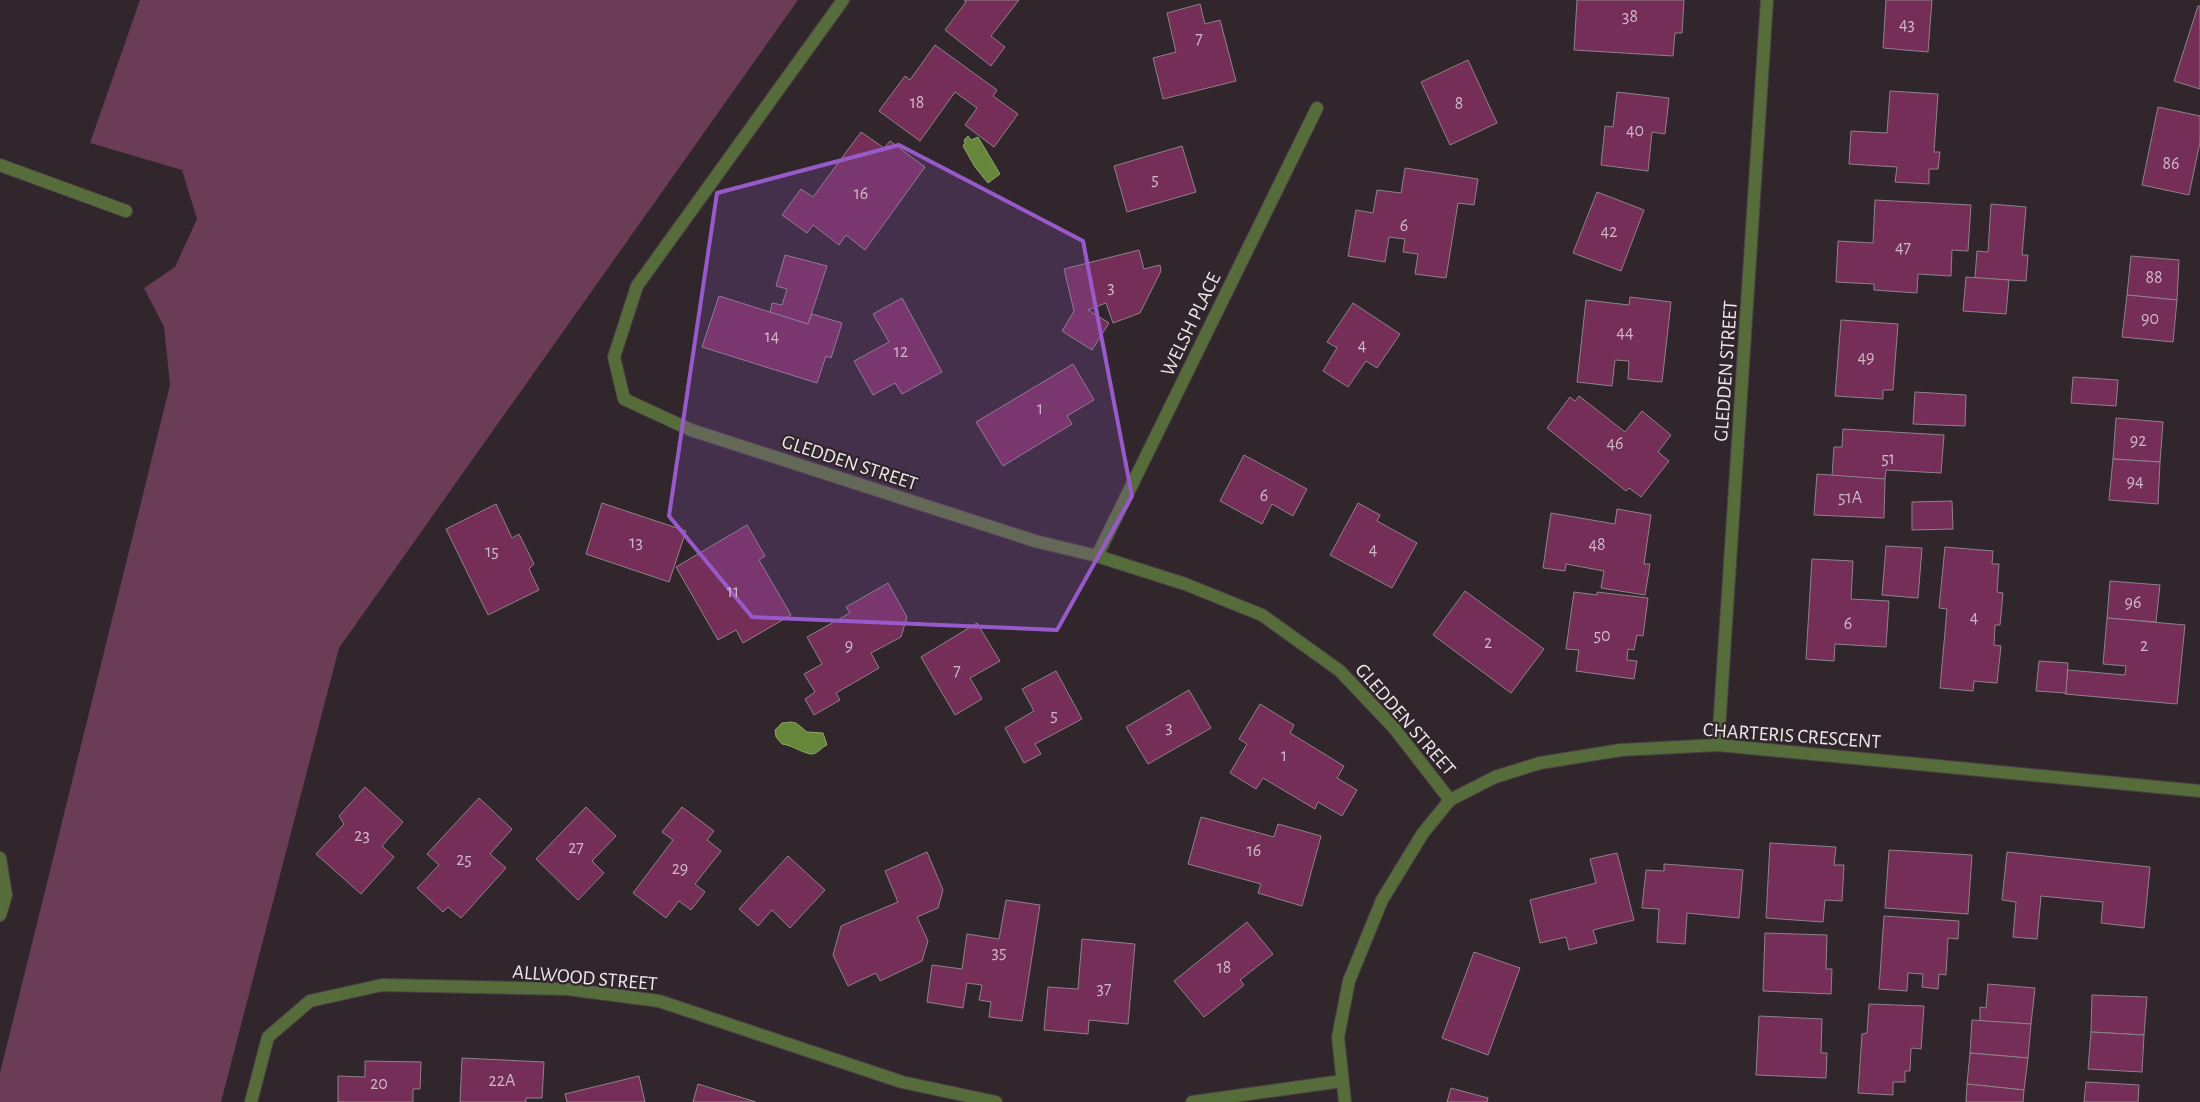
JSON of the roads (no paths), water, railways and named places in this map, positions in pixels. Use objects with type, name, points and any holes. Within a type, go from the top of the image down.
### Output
[{"type":"street","name":"GLEDDEN STREET","points":[[843,0],[637,286],[614,357],[624,399],[692,430],[1035,541],[1097,556],[1185,584],[1262,615],[1340,671],[1394,728],[1450,800]]},
{"type":"street","name":"GLEDDEN STREET","points":[[1718,745],[1767,0]]},
{"type":"street","name":"WELSH PLACE","points":[[1097,556],[1317,108]]},
{"type":"street","points":[[0,165],[126,211]]},
{"type":"street","name":"CHARTERIS CRESCENT","points":[[1345,1102],[1338,1037],[1349,981],[1382,900],[1423,833],[1450,800],[1495,777],[1540,763],[1622,750],[1718,745],[2200,791]]},
{"type":"street","points":[[0,858],[6,895],[0,915]]},
{"type":"street","name":"ALLWOOD STREET","points":[[251,1102],[268,1037],[310,1001],[382,985],[567,989],[659,1001],[902,1082],[996,1102]]},
{"type":"street","points":[[1192,1102],[1342,1082]]}]
